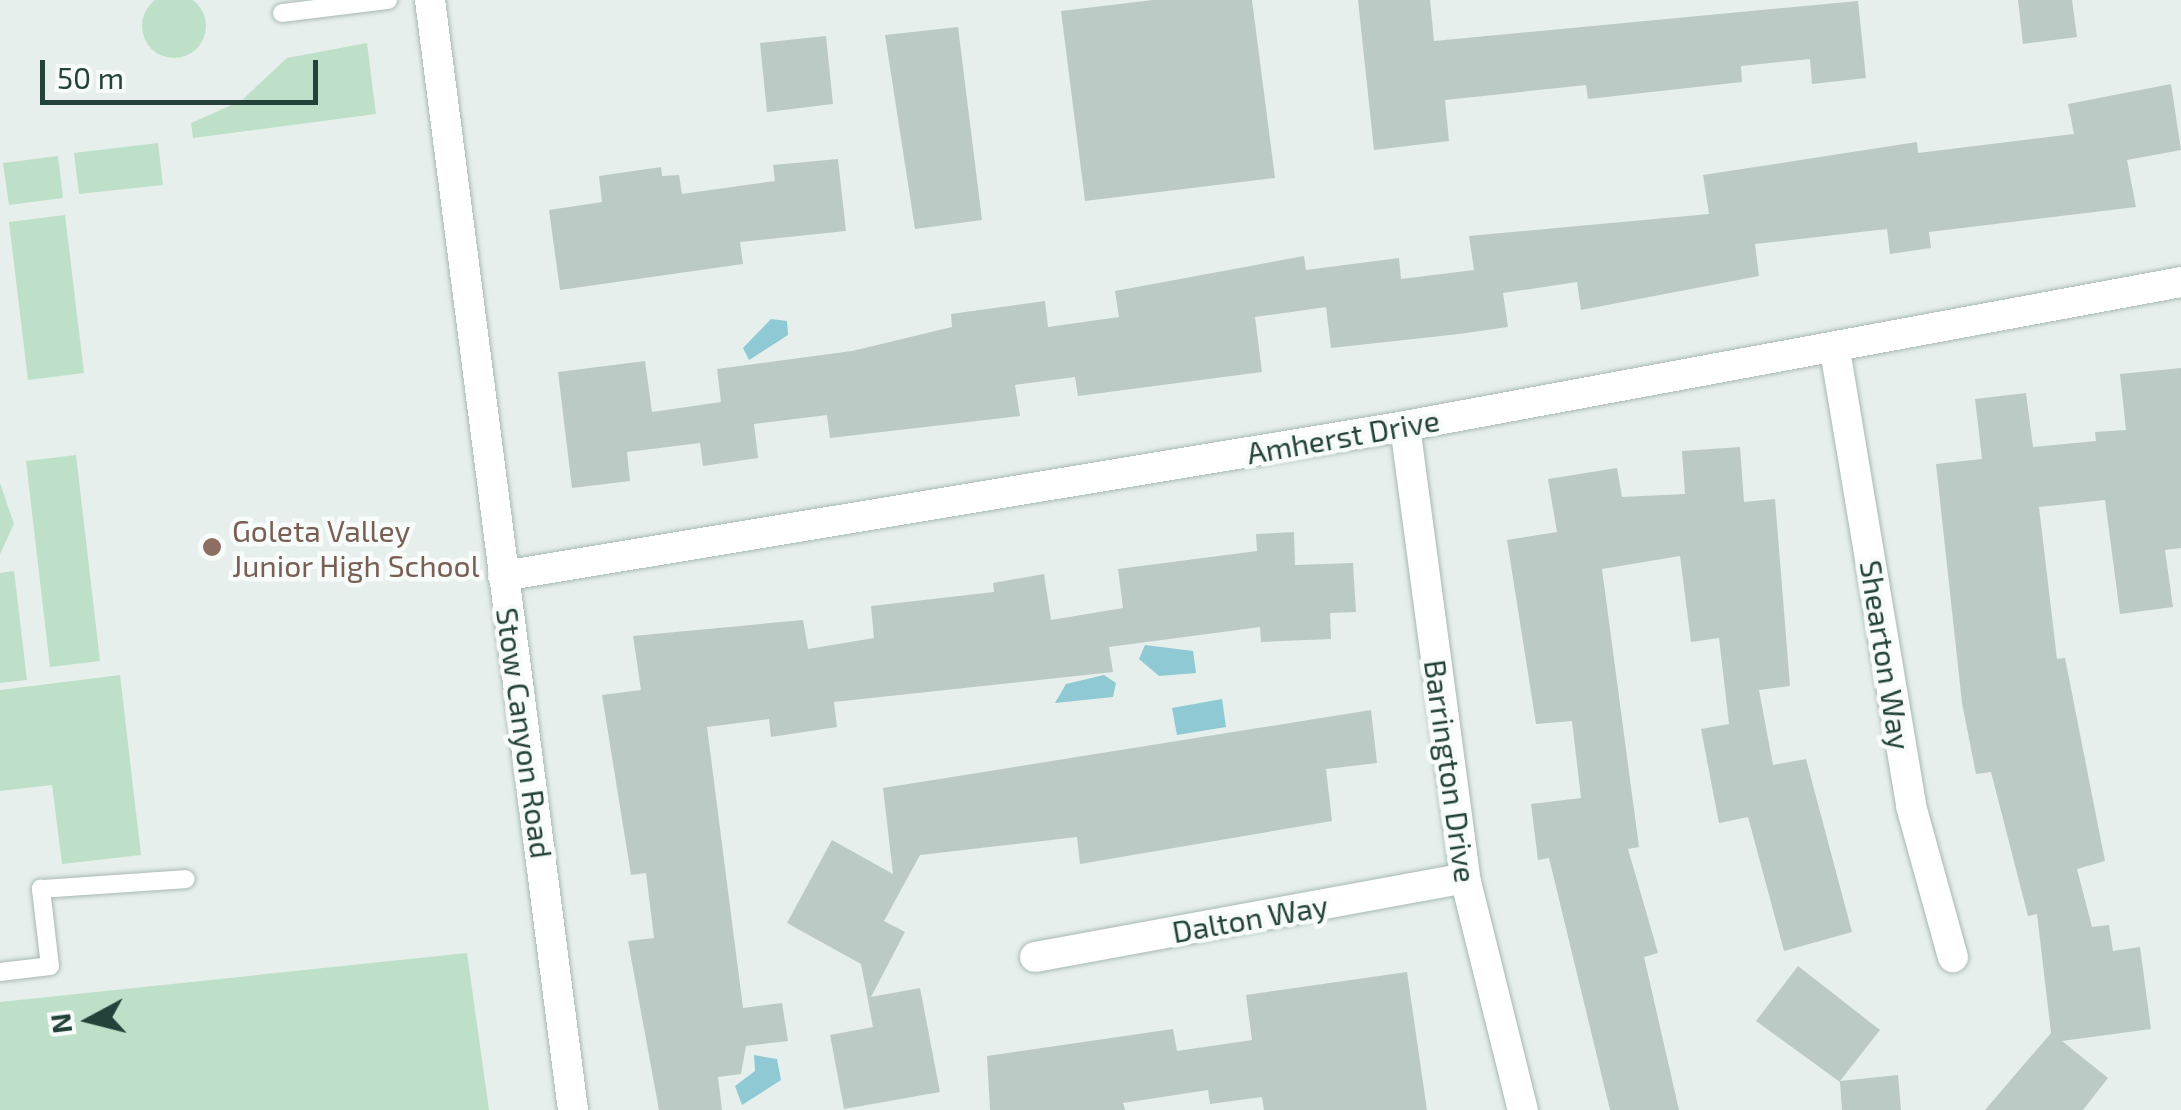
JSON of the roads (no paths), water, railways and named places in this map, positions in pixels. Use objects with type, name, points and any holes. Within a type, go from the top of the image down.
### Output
[{"type":"street","name":"Stow Canyon Road","points":[[430,0],[572,1110]]},
{"type":"street","name":"Amherst Drive","points":[[503,576],[1405,426],[1835,350],[2181,282]]},
{"type":"street","name":"Shearton Way","points":[[1835,350],[1911,806],[1952,957]]},
{"type":"street","name":"Barrington Drive","points":[[1405,426],[1465,878],[1523,1110]]},
{"type":"street","name":"Dalton Way","points":[[1034,958],[1465,878]]},
{"type":"lane","points":[[282,13],[388,0]]},
{"type":"lane","points":[[0,972],[50,966],[41,889],[186,879]]},
{"type":"water","points":[[771,319],[787,321],[788,335],[749,360],[743,348]]},
{"type":"water","points":[[1145,645],[1193,651],[1196,673],[1159,676],[1139,659]]},
{"type":"water","points":[[1104,675],[1116,683],[1113,697],[1055,703],[1066,684]]},
{"type":"water","points":[[1222,699],[1226,727],[1177,735],[1172,708]]},
{"type":"water","points":[[754,1055],[777,1059],[781,1080],[742,1105],[735,1086],[755,1071]]},
{"type":"place","name":"Goleta Valley Junior High School","points":[[212,547]]}]
